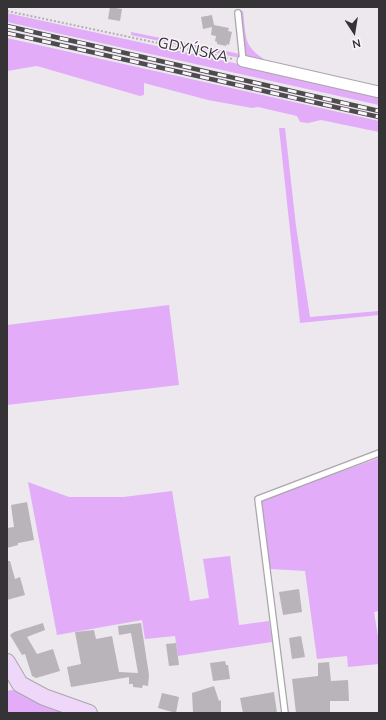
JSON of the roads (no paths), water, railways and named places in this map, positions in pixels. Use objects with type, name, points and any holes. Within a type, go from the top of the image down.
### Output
[{"type":"street","name":"GDYŃSKA","points":[[244,61],[379,92]]},
{"type":"street","points":[[7,662],[11,680],[44,697],[89,713]]},
{"type":"lane","points":[[238,13],[244,61]]},
{"type":"lane","points":[[285,713],[258,499],[379,453]]},
{"type":"railway","points":[[7,26],[379,111]]},
{"type":"railway","points":[[7,33],[379,117]]}]
